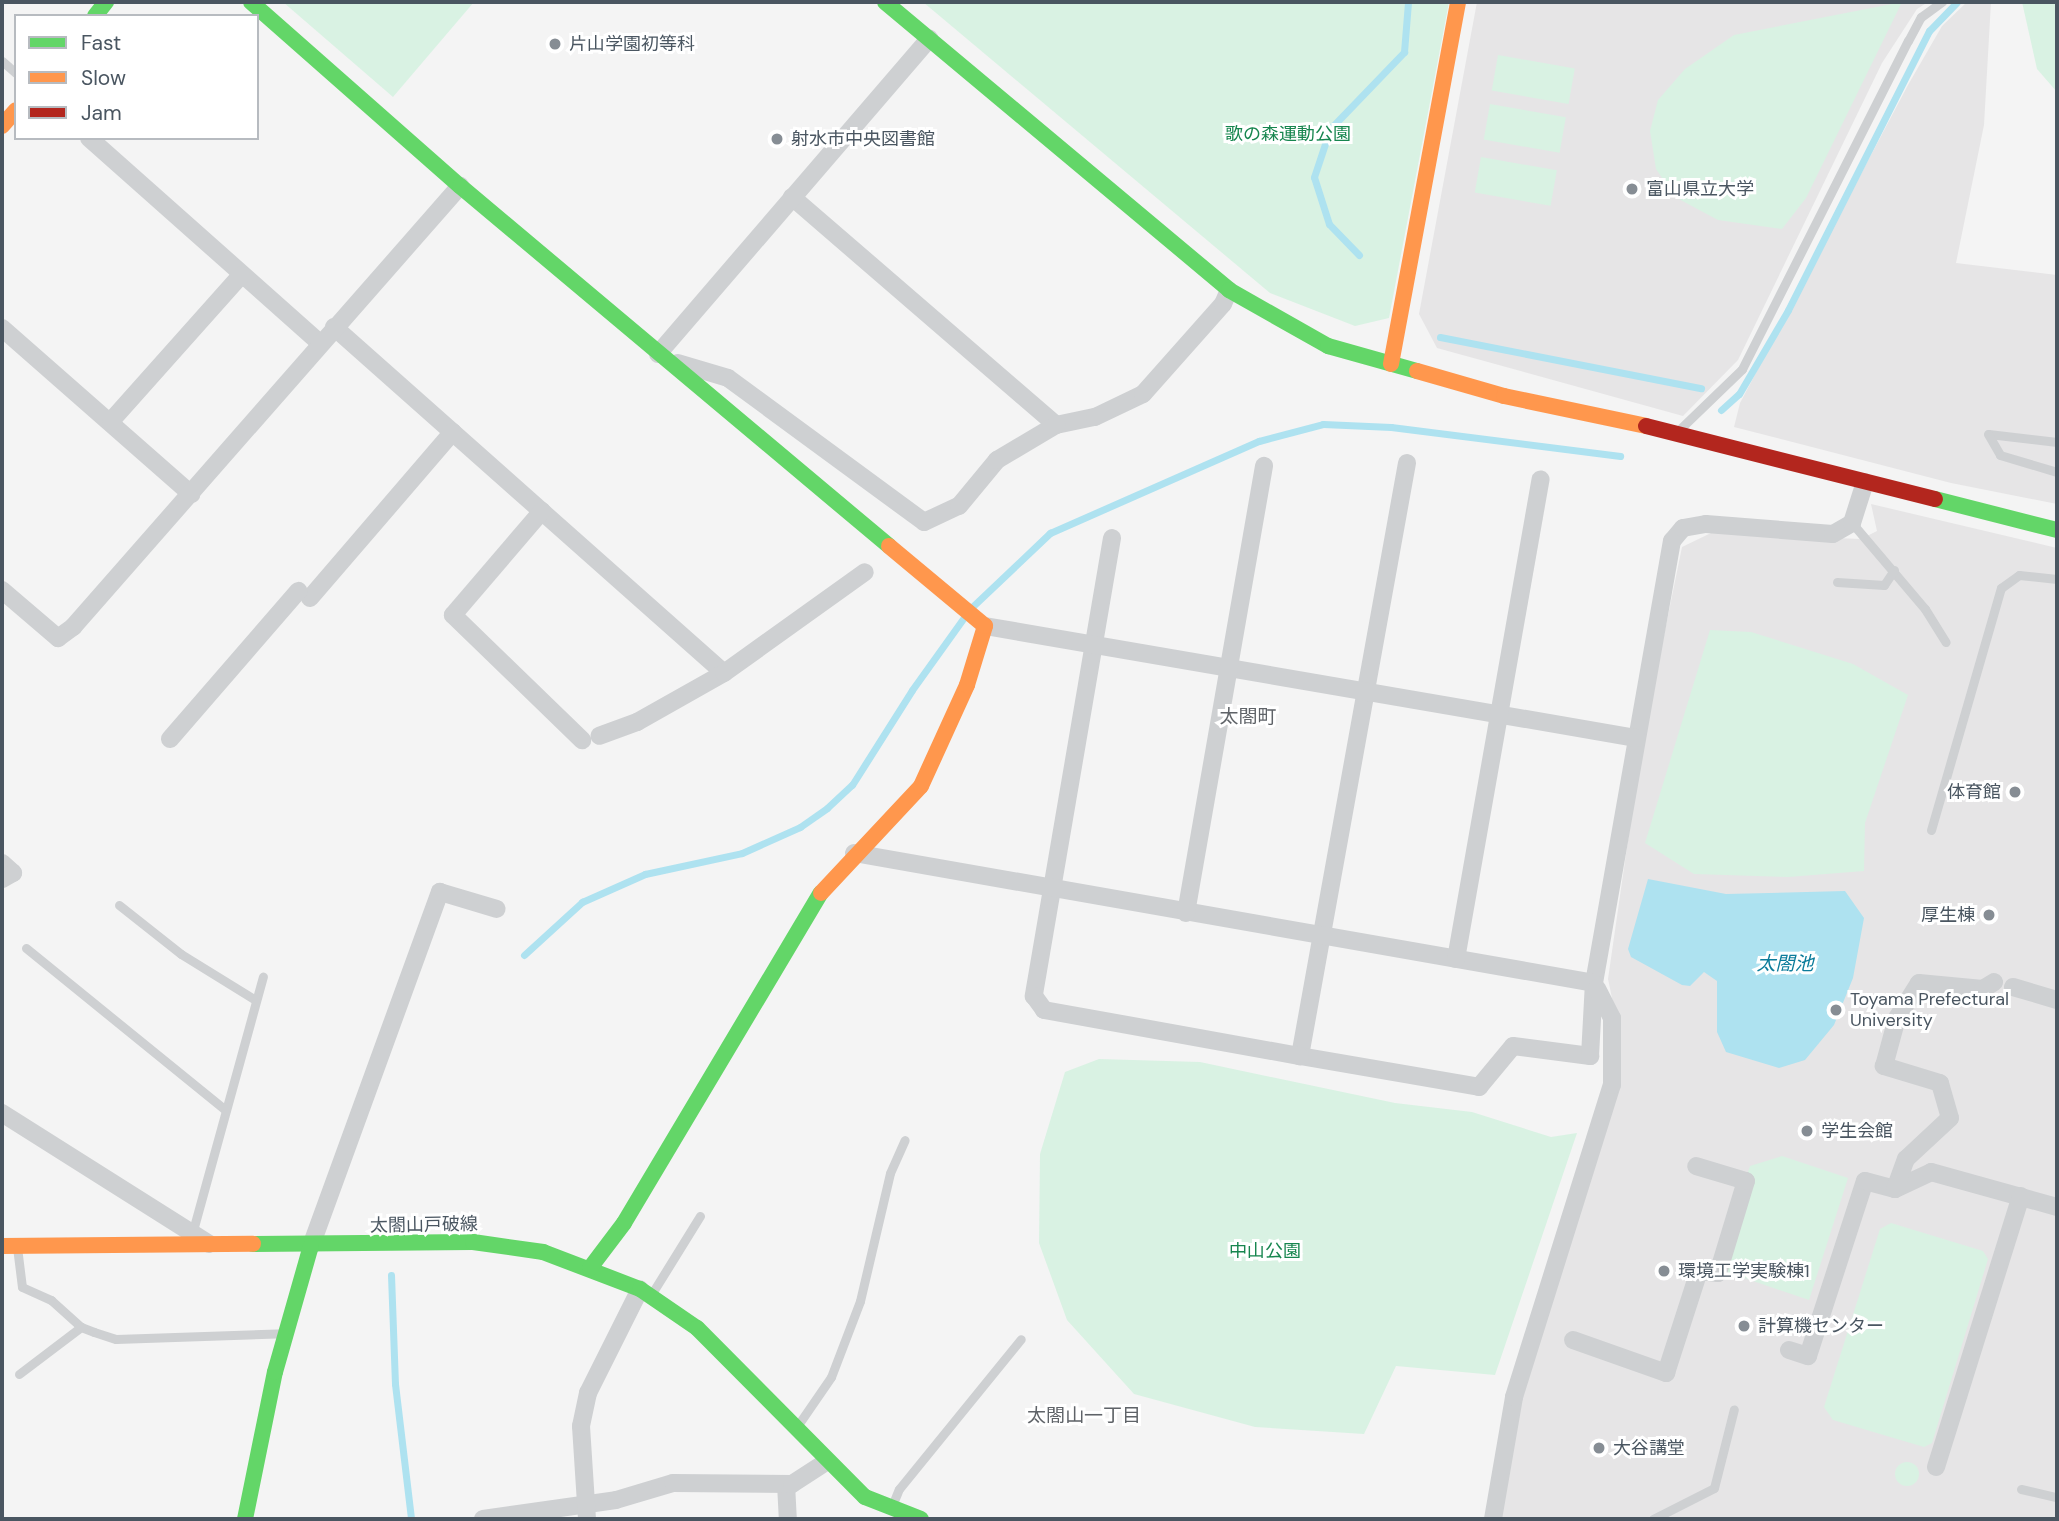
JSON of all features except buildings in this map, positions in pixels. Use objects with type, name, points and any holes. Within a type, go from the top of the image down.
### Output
[{"type":"street","points":[[251,2],[460,186],[973,616],[1095,646],[1636,738]]},
{"type":"street","points":[[886,2],[1229,290],[1328,346],[1504,396],[1675,432],[2057,530]]},
{"type":"street","points":[[1391,365],[1458,2]]},
{"type":"street","points":[[666,358],[792,197],[929,39]]},
{"type":"street","points":[[2,126],[14,112]]},
{"type":"street","points":[[91,140],[320,343]]},
{"type":"street","points":[[2,590],[58,638],[73,627],[460,186]]},
{"type":"street","points":[[792,197],[1056,425]]},
{"type":"street","points":[[111,421],[241,275]]},
{"type":"street","points":[[666,358],[728,378],[924,522],[959,506],[997,460],[1056,425],[1095,417],[1143,394],[1223,304],[1229,290]]},
{"type":"street","points":[[334,327],[724,673]]},
{"type":"street","points":[[2,328],[191,494]]},
{"type":"street","points":[[170,739],[453,432]]},
{"type":"street","points":[[1300,1056],[1363,693],[1407,463]]},
{"type":"street","points":[[1186,913],[1264,466]]},
{"type":"street","points":[[1456,959],[1541,480]]},
{"type":"street","points":[[1112,538],[1034,996],[1044,1010],[1479,1087],[1513,1046],[1590,1056],[1594,983],[1672,541],[1684,528],[1706,524],[1833,534],[1852,523],[1865,482]]},
{"type":"street","points":[[542,511],[453,615],[590,738],[637,722],[724,673],[865,572]]},
{"type":"street","points":[[590,1268],[624,1223],[803,918],[854,853],[921,786],[967,685],[973,616]]},
{"type":"street","points":[[854,853],[1594,983]]},
{"type":"street","points":[[2,863],[13,873],[2,879]]},
{"type":"street","points":[[245,1519],[286,1334],[311,1246],[440,892],[497,909]]},
{"type":"street","points":[[1895,1189],[1906,1159],[1950,1118],[1940,1083],[1884,1066],[1896,1018],[1919,984],[1983,989],[1994,982]]},
{"type":"street","points":[[1493,1519],[1514,1398],[1612,1085],[1612,1018],[1594,983]]},
{"type":"street","points":[[2012,987],[2057,1000]]},
{"type":"street","points":[[2,1113],[214,1247]]},
{"type":"street","points":[[1573,1340],[1666,1373],[1699,1271],[1718,1273],[1746,1181],[1696,1166]]},
{"type":"street","points":[[1789,1350],[1808,1356],[1865,1181],[1895,1189],[1931,1172],[2057,1207]]},
{"type":"street","points":[[1937,1467],[2021,1196]]},
{"type":"street","name":"太閤山戸破線","points":[[9,1246],[214,1247],[472,1242],[543,1251],[590,1268],[645,1293],[697,1328],[826,1462],[865,1497],[905,1515]]},
{"type":"street","points":[[586,1512],[581,1426],[588,1393],[645,1293]]},
{"type":"street","points":[[483,1519],[586,1512],[673,1483],[798,1483],[826,1462]]},
{"type":"street","points":[[786,1484],[789,1519]]},
{"type":"lane","points":[[1675,432],[1742,369],[1908,41],[1921,18],[1942,2]]},
{"type":"lane","points":[[2057,442],[1988,434],[2000,455],[2057,472]]},
{"type":"lane","points":[[1852,523],[1894,570],[1946,642]]},
{"type":"lane","points":[[1838,582],[1884,585],[1894,570]]},
{"type":"lane","points":[[1931,830],[2001,588],[2019,575],[2057,579]]},
{"type":"lane","points":[[119,905],[181,954],[254,999]]},
{"type":"lane","points":[[26,948],[225,1111]]},
{"type":"lane","points":[[192,1234],[254,999],[263,977]]},
{"type":"lane","points":[[796,1430],[831,1377],[841,1352],[860,1301],[890,1173],[905,1140]]},
{"type":"lane","points":[[645,1293],[700,1216]]},
{"type":"lane","points":[[9,1246],[22,1287],[51,1300],[81,1327],[116,1339],[286,1334]]},
{"type":"lane","points":[[19,1374],[81,1327]]},
{"type":"lane","points":[[905,1515],[899,1489],[1021,1339]]},
{"type":"lane","points":[[1653,1519],[1714,1488],[1734,1409]]},
{"type":"lane","points":[[2021,1489],[2057,1497]]},
{"type":"shaded area","name":"富山県立大学","points":[[1477,2],[1928,2],[1917,9],[1882,63],[1738,360],[1683,416],[1437,348],[1419,314]]},
{"type":"shaded area","points":[[1967,2],[1991,2],[1984,125],[1956,263],[2057,275],[2057,504],[1951,483],[1734,427],[1740,403],[1908,85],[1942,26]]},
{"type":"shaded area","name":"Toyama Prefectural University","points":[[1871,504],[2057,548],[2057,1519],[1501,1519],[1523,1394],[1621,1041],[1608,979],[1642,743],[1682,547],[1711,533],[1861,539],[1877,531]]},
{"type":"green space","points":[[283,2],[474,2],[393,97]]},
{"type":"green space","name":"歌の森運動公園","points":[[923,2],[1449,2],[1389,318],[1355,326],[1270,293]]},
{"type":"green space","points":[[1902,2],[1806,198],[1782,229],[1718,220],[1675,197],[1656,169],[1650,131],[1658,100],[1685,69],[1734,35]]},
{"type":"green space","points":[[2022,2],[2057,2],[2057,92],[2037,69]]},
{"type":"green space","points":[[1498,55],[1575,69],[1569,104],[1492,90]]},
{"type":"green space","points":[[1490,104],[1566,117],[1560,153],[1484,139]]},
{"type":"green space","points":[[1481,157],[1557,170],[1551,206],[1475,192]]},
{"type":"green space","points":[[1710,630],[1751,632],[1853,664],[1908,695],[1865,823],[1864,871],[1788,877],[1694,874],[1645,843]]},
{"type":"green space","name":"中山公園","points":[[1099,1059],[1200,1062],[1395,1103],[1472,1112],[1551,1137],[1577,1133],[1495,1375],[1396,1366],[1364,1434],[1255,1427],[1134,1394],[1067,1320],[1039,1243],[1040,1154],[1065,1072]]},
{"type":"green space","points":[[1782,1156],[1848,1178],[1809,1300],[1715,1268],[1750,1166]]},
{"type":"green space","points":[[1891,1223],[1983,1251],[1988,1259],[1932,1443],[1924,1447],[1833,1420],[1824,1407],[1880,1229]]},
{"type":"green space","points":[[1907,1462],[1916,1465],[1919,1474],[1916,1483],[1907,1486],[1898,1483],[1895,1474],[1898,1465]]},
{"type":"water","name":"太閤池","points":[[1648,879],[1726,894],[1845,891],[1864,918],[1853,978],[1834,1025],[1805,1060],[1779,1068],[1726,1052],[1717,1032],[1717,981],[1704,972],[1690,986],[1682,985],[1631,957],[1628,949]]},
{"type":"waterway","points":[[1359,255],[1329,224],[1314,177],[1330,129],[1404,52],[1408,2]]},
{"type":"waterway","points":[[1721,410],[1739,394],[1788,310],[1929,31],[1957,2]]},
{"type":"waterway","points":[[1440,337],[1701,388]]},
{"type":"waterway","points":[[972,607],[1050,533],[1259,441],[1323,424],[1391,427],[1620,456]]},
{"type":"waterway","points":[[524,955],[582,902],[645,874],[742,853],[800,827],[827,808],[852,785],[912,690],[965,616]]},
{"type":"waterway","points":[[391,1275],[395,1384],[411,1519]]},
{"type":"traffic: fast","points":[[97,14],[106,2]]},
{"type":"traffic: fast","points":[[251,2],[460,186],[889,546]]},
{"type":"traffic: fast","points":[[885,2],[1229,290],[1328,346],[1417,371]]},
{"type":"traffic: fast","points":[[1935,499],[2057,530]]},
{"type":"traffic: fast","points":[[590,1268],[624,1223],[821,893]]},
{"type":"traffic: fast","points":[[253,1244],[473,1242],[543,1252],[640,1289],[697,1328],[865,1497],[921,1519]]},
{"type":"traffic: fast","points":[[245,1519],[275,1372],[311,1246]]},
{"type":"traffic: slow","points":[[1391,364],[1458,2]]},
{"type":"traffic: slow","points":[[2,126],[14,112]]},
{"type":"traffic: slow","points":[[1417,371],[1504,396],[1646,426]]},
{"type":"traffic: slow","points":[[821,893],[921,786],[967,685],[985,626],[889,546]]},
{"type":"traffic: slow","points":[[2,1246],[253,1244]]},
{"type":"traffic: jam","points":[[1646,426],[1935,499]]},
{"type":"place","name":"片山学園初等科","points":[[555,44]]},
{"type":"place","name":"射水市中央図書館","points":[[777,139]]},
{"type":"place","name":"富山県立大学","points":[[1632,189]]},
{"type":"place","name":"体育館","points":[[2015,792]]},
{"type":"place","name":"厚生棟","points":[[1989,915]]},
{"type":"place","name":"Toyama Prefectural University","points":[[1836,1010]]},
{"type":"place","name":"学生会館","points":[[1807,1131]]},
{"type":"place","name":"環境工学実験棟1","points":[[1664,1271]]},
{"type":"place","name":"計算機センター","points":[[1744,1326]]},
{"type":"place","name":"大谷講堂","points":[[1599,1448]]},
{"type":"district","name":"太閤町","points":[[1248,717]]},
{"type":"district","name":"太閤山一丁目","points":[[1084,1416]]}]
